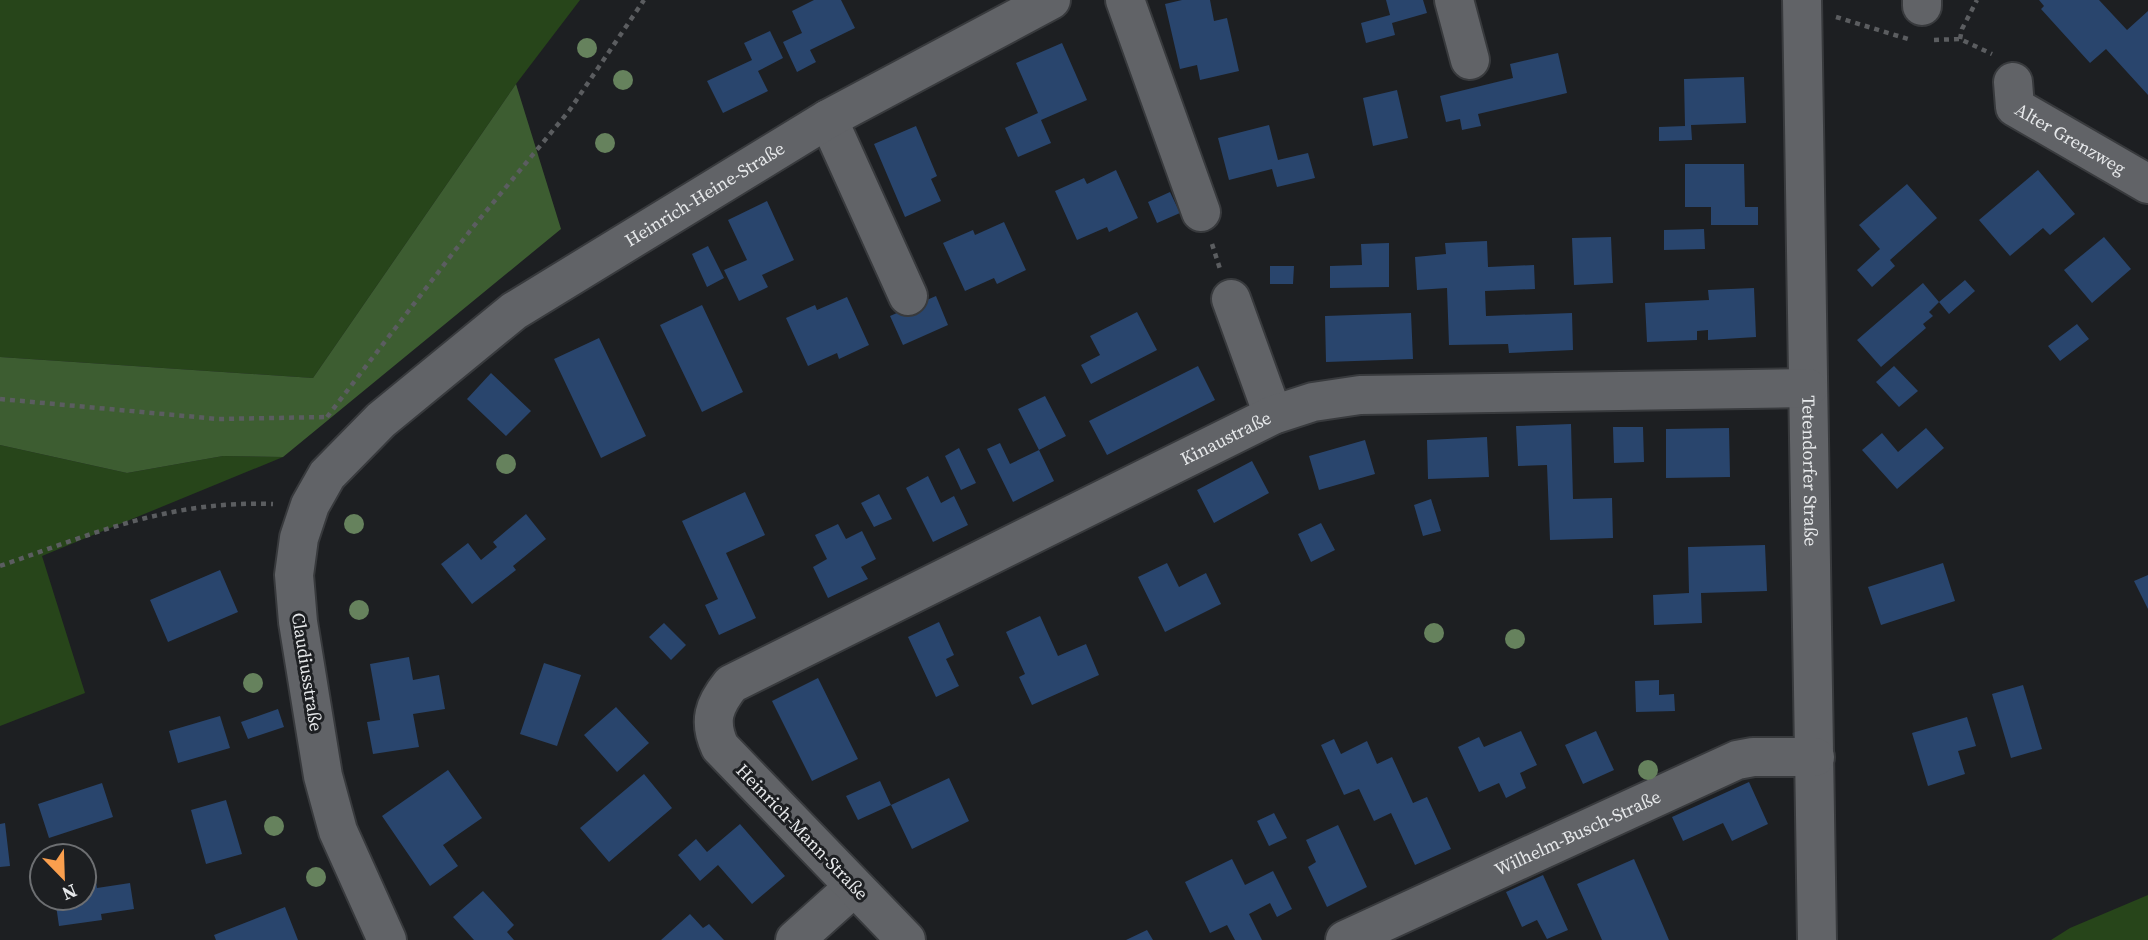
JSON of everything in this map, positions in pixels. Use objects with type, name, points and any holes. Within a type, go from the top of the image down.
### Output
[{"type":"street","name":"Heinrich-Heine-Straße","points":[[381,420],[514,311],[828,119],[1051,0]]},
{"type":"street","points":[[1125,0],[1201,212]]},
{"type":"street","points":[[1454,0],[1470,60]]},
{"type":"street","name":"Tetendorfer Straße","points":[[1802,0],[1818,940]]},
{"type":"street","name":"Alter Grenzweg","points":[[2013,82],[2015,107],[2148,184]]},
{"type":"street","points":[[828,119],[908,296]]},
{"type":"street","points":[[1231,299],[1273,415]]},
{"type":"street","name":"Kinaustraße","points":[[712,717],[718,700],[731,684],[1273,415],[1313,402],[1360,395],[1808,388]]},
{"type":"street","name":"Claudiusstraße","points":[[381,420],[327,475],[310,505],[299,538],[294,576],[298,622],[323,776],[338,831],[387,940]]},
{"type":"street","name":"Heinrich-Mann-Straße","points":[[712,717],[714,733],[720,747],[906,940]]},
{"type":"street","name":"Wilhelm-Busch-Straße","points":[[1345,940],[1737,760],[1753,757],[1815,757]]},
{"type":"street","points":[[795,940],[854,887]]},
{"type":"path","points":[[327,416],[473,227],[569,111],[645,0]]},
{"type":"path","points":[[1961,40],[1962,29],[1977,0]]},
{"type":"path","points":[[1201,212],[1231,299]]},
{"type":"path","points":[[0,399],[218,419],[327,416],[381,420]]},
{"type":"path","points":[[0,566],[111,526],[169,510],[255,503],[310,505]]},
{"type":"green space","points":[[0,0],[580,0],[516,84],[313,378],[0,357]]},
{"type":"green space","points":[[516,84],[561,229],[283,457],[223,456],[127,473],[0,445],[0,357],[313,378]]},
{"type":"green space","points":[[0,445],[127,473],[223,456],[283,457],[42,556],[85,693],[0,726]]},
{"type":"green space","points":[[2148,895],[2148,940],[2051,940],[2070,928]]},
{"type":"building","points":[[814,0],[841,0],[855,28],[810,50],[816,62],[797,72],[783,42],[802,33],[792,11]]},
{"type":"building","points":[[1182,0],[1210,0],[1214,21],[1227,18],[1239,71],[1200,80],[1197,65],[1180,69],[1165,4]]},
{"type":"building","points":[[1386,0],[1423,0],[1427,13],[1392,23],[1395,35],[1366,43],[1361,23],[1390,15]]},
{"type":"building","points":[[2039,0],[2099,0],[2127,30],[2148,11],[2148,95],[2106,49],[2090,63],[2041,9],[2044,6]]},
{"type":"building","points":[[770,31],[783,58],[758,71],[768,91],[723,113],[707,81],[752,60],[744,43]]},
{"type":"building","points":[[1062,43],[1087,100],[1041,120],[1051,143],[1018,157],[1005,128],[1038,113],[1016,63]]},
{"type":"building","points":[[1558,53],[1567,93],[1478,114],[1481,126],[1462,130],[1460,119],[1446,122],[1440,96],[1513,78],[1510,64]]},
{"type":"building","points":[[1744,77],[1746,123],[1691,125],[1692,140],[1659,141],[1659,127],[1685,126],[1684,79]]},
{"type":"building","points":[[1397,90],[1408,138],[1373,146],[1363,98]]},
{"type":"building","points":[[1269,125],[1278,160],[1308,153],[1315,178],[1277,187],[1272,169],[1229,180],[1218,138]]},
{"type":"building","points":[[916,126],[937,176],[931,179],[941,201],[905,217],[874,144]]},
{"type":"building","points":[[1685,164],[1744,164],[1745,207],[1758,207],[1758,225],[1711,225],[1711,207],[1685,207]]},
{"type":"building","points":[[1116,170],[1138,218],[1109,232],[1107,227],[1077,240],[1055,191],[1084,178],[1087,184]]},
{"type":"building","points":[[2038,170],[2075,214],[2050,235],[2043,228],[2010,256],[1979,220]]},
{"type":"building","points":[[1907,184],[1937,218],[1890,260],[1895,266],[1872,287],[1857,270],[1880,249],[1859,225]]},
{"type":"building","points":[[1170,192],[1180,213],[1157,223],[1148,202]]},
{"type":"building","points":[[767,201],[794,260],[762,275],[768,287],[739,301],[724,270],[747,260],[728,220]]},
{"type":"building","points":[[1004,222],[1026,270],[997,284],[994,278],[965,291],[943,243],[973,230],[975,235]]},
{"type":"building","points":[[1704,229],[1705,249],[1664,250],[1664,230]]},
{"type":"building","points":[[1611,237],[1613,283],[1574,285],[1572,238]]},
{"type":"building","points":[[2104,237],[2131,269],[2092,303],[2064,270]]},
{"type":"building","points":[[1487,241],[1488,267],[1534,265],[1535,289],[1485,291],[1486,316],[1572,313],[1573,350],[1509,353],[1508,344],[1449,345],[1447,288],[1417,290],[1415,257],[1446,254],[1445,243]]},
{"type":"building","points":[[1389,243],[1389,287],[1330,288],[1330,266],[1362,265],[1361,244]]},
{"type":"building","points":[[708,246],[724,278],[707,287],[692,254]]},
{"type":"building","points":[[1270,266],[1294,266],[1293,284],[1270,284]]},
{"type":"building","points":[[1965,280],[1975,291],[1949,314],[1939,302]]},
{"type":"building","points":[[1923,283],[1939,302],[1929,312],[1933,316],[1923,324],[1926,328],[1881,367],[1857,340]]},
{"type":"building","points":[[1754,288],[1756,337],[1708,340],[1708,330],[1697,331],[1697,340],[1647,342],[1645,303],[1709,300],[1708,290]]},
{"type":"building","points":[[936,296],[948,325],[903,345],[890,316]]},
{"type":"building","points":[[847,297],[869,345],[839,359],[837,353],[808,366],[786,318],[815,305],[817,310]]},
{"type":"building","points":[[702,305],[743,392],[702,412],[660,325]]},
{"type":"building","points":[[1137,312],[1157,350],[1091,384],[1081,365],[1100,355],[1090,336]]},
{"type":"building","points":[[1411,313],[1413,359],[1326,362],[1325,316]]},
{"type":"building","points":[[2077,324],[2089,339],[2060,361],[2048,346]]},
{"type":"building","points":[[599,338],[646,436],[601,458],[554,359]]},
{"type":"building","points":[[1198,366],[1215,400],[1107,455],[1089,421]]},
{"type":"building","points":[[1894,366],[1918,391],[1899,407],[1876,382]]},
{"type":"building","points":[[491,373],[531,411],[506,436],[467,399]]},
{"type":"building","points":[[1045,396],[1066,436],[1039,450],[1018,409]]},
{"type":"building","points":[[1571,424],[1573,499],[1612,498],[1613,538],[1550,540],[1547,465],[1518,466],[1516,426]]},
{"type":"building","points":[[1613,427],[1643,427],[1644,462],[1614,463]]},
{"type":"building","points":[[1729,428],[1730,477],[1666,478],[1666,429]]},
{"type":"building","points":[[1926,428],[1944,448],[1897,489],[1862,450],[1882,433],[1898,452]]},
{"type":"building","points":[[1487,437],[1489,477],[1428,479],[1427,440]]},
{"type":"building","points":[[1365,440],[1375,474],[1319,490],[1309,456]]},
{"type":"building","points":[[1000,443],[1010,464],[1039,450],[1054,481],[1013,502],[987,449]]},
{"type":"building","points":[[959,448],[976,483],[961,490],[945,456]]},
{"type":"building","points":[[1252,461],[1269,493],[1214,523],[1197,490]]},
{"type":"building","points":[[928,476],[941,503],[954,496],[968,525],[933,542],[906,488]]},
{"type":"building","points":[[745,492],[765,535],[726,553],[756,618],[719,635],[705,605],[718,599],[682,521]]},
{"type":"building","points":[[879,494],[892,519],[874,527],[861,503]]},
{"type":"building","points":[[1431,499],[1441,531],[1423,536],[1414,505]]},
{"type":"building","points":[[526,514],[546,539],[513,566],[516,570],[472,604],[441,564],[468,543],[481,560],[497,547],[493,542]]},
{"type":"building","points":[[1321,523],[1335,550],[1311,562],[1298,534]]},
{"type":"building","points":[[838,524],[846,539],[862,531],[876,559],[861,567],[868,579],[828,598],[813,567],[827,559],[815,535]]},
{"type":"building","points":[[1765,545],[1767,591],[1701,593],[1702,623],[1654,625],[1653,595],[1689,593],[1688,547]]},
{"type":"building","points":[[1167,563],[1179,587],[1206,573],[1221,604],[1165,632],[1138,577]]},
{"type":"building","points":[[1943,563],[1955,601],[1881,625],[1868,587]]},
{"type":"building","points":[[220,570],[238,612],[168,642],[150,600]]},
{"type":"building","points":[[2148,575],[2148,609],[2134,581]]},
{"type":"building","points":[[1040,616],[1058,656],[1086,644],[1099,675],[1032,705],[1019,677],[1025,674],[1006,632]]},
{"type":"building","points":[[939,622],[954,655],[946,659],[959,686],[936,697],[908,637]]},
{"type":"building","points":[[664,623],[686,645],[671,660],[649,637]]},
{"type":"building","points":[[409,657],[413,680],[439,675],[445,709],[413,714],[419,747],[373,754],[367,722],[380,720],[370,664]]},
{"type":"building","points":[[544,663],[581,675],[557,746],[520,734]]},
{"type":"building","points":[[818,678],[858,759],[812,781],[772,701]]},
{"type":"building","points":[[1659,680],[1659,695],[1674,694],[1675,711],[1636,712],[1635,681]]},
{"type":"building","points":[[2023,685],[2042,749],[2011,758],[1992,694]]},
{"type":"building","points":[[616,707],[649,743],[617,772],[584,735]]},
{"type":"building","points":[[278,709],[284,727],[248,739],[241,722]]},
{"type":"building","points":[[220,716],[230,748],[178,763],[169,731]]},
{"type":"building","points":[[1967,717],[1976,746],[1958,751],[1965,774],[1928,786],[1912,733]]},
{"type":"building","points":[[1521,731],[1537,765],[1520,773],[1526,788],[1506,798],[1499,783],[1479,792],[1458,747],[1479,737],[1484,747]]},
{"type":"building","points":[[1596,731],[1614,770],[1583,784],[1565,745]]},
{"type":"building","points":[[1334,739],[1341,754],[1367,741],[1377,764],[1392,757],[1413,803],[1427,797],[1451,849],[1415,865],[1391,813],[1374,821],[1359,789],[1344,795],[1321,745]]},
{"type":"building","points":[[448,770],[482,818],[443,845],[458,866],[430,886],[382,816]]},
{"type":"building","points":[[644,774],[672,808],[609,862],[580,828]]},
{"type":"building","points":[[949,778],[969,821],[912,849],[891,805]]},
{"type":"building","points":[[880,781],[891,805],[858,820],[846,796]]},
{"type":"building","points":[[1749,782],[1768,824],[1732,841],[1723,823],[1683,841],[1672,817]]},
{"type":"building","points":[[102,783],[113,817],[49,838],[38,804]]},
{"type":"building","points":[[226,800],[242,854],[206,864],[191,810]]},
{"type":"building","points":[[1274,813],[1287,838],[1269,846],[1257,821]]},
{"type":"building","points":[[5,823],[10,866],[0,867],[0,824]]},
{"type":"building","points":[[740,824],[785,876],[752,904],[718,865],[700,881],[678,855],[696,839],[707,852]]},
{"type":"building","points":[[1338,825],[1367,887],[1327,907],[1308,867],[1316,862],[1306,840]]},
{"type":"building","points":[[1232,859],[1245,885],[1273,871],[1292,909],[1277,917],[1270,903],[1249,914],[1262,940],[1235,940],[1227,925],[1210,933],[1185,882]]},
{"type":"building","points":[[1634,859],[1669,940],[1602,940],[1577,884]]},
{"type":"building","points":[[1543,875],[1568,930],[1547,939],[1537,920],[1522,927],[1506,892]]},
{"type":"building","points":[[130,883],[134,909],[101,914],[102,920],[59,926],[57,912],[98,912],[98,888]]},
{"type":"building","points":[[483,891],[514,925],[507,932],[514,940],[474,940],[453,917]]},
{"type":"building","points":[[285,907],[298,940],[216,940],[214,935]]},
{"type":"building","points":[[690,914],[703,928],[709,924],[724,940],[661,940]]},
{"type":"building","points":[[1147,930],[1153,940],[1126,940]]}]
